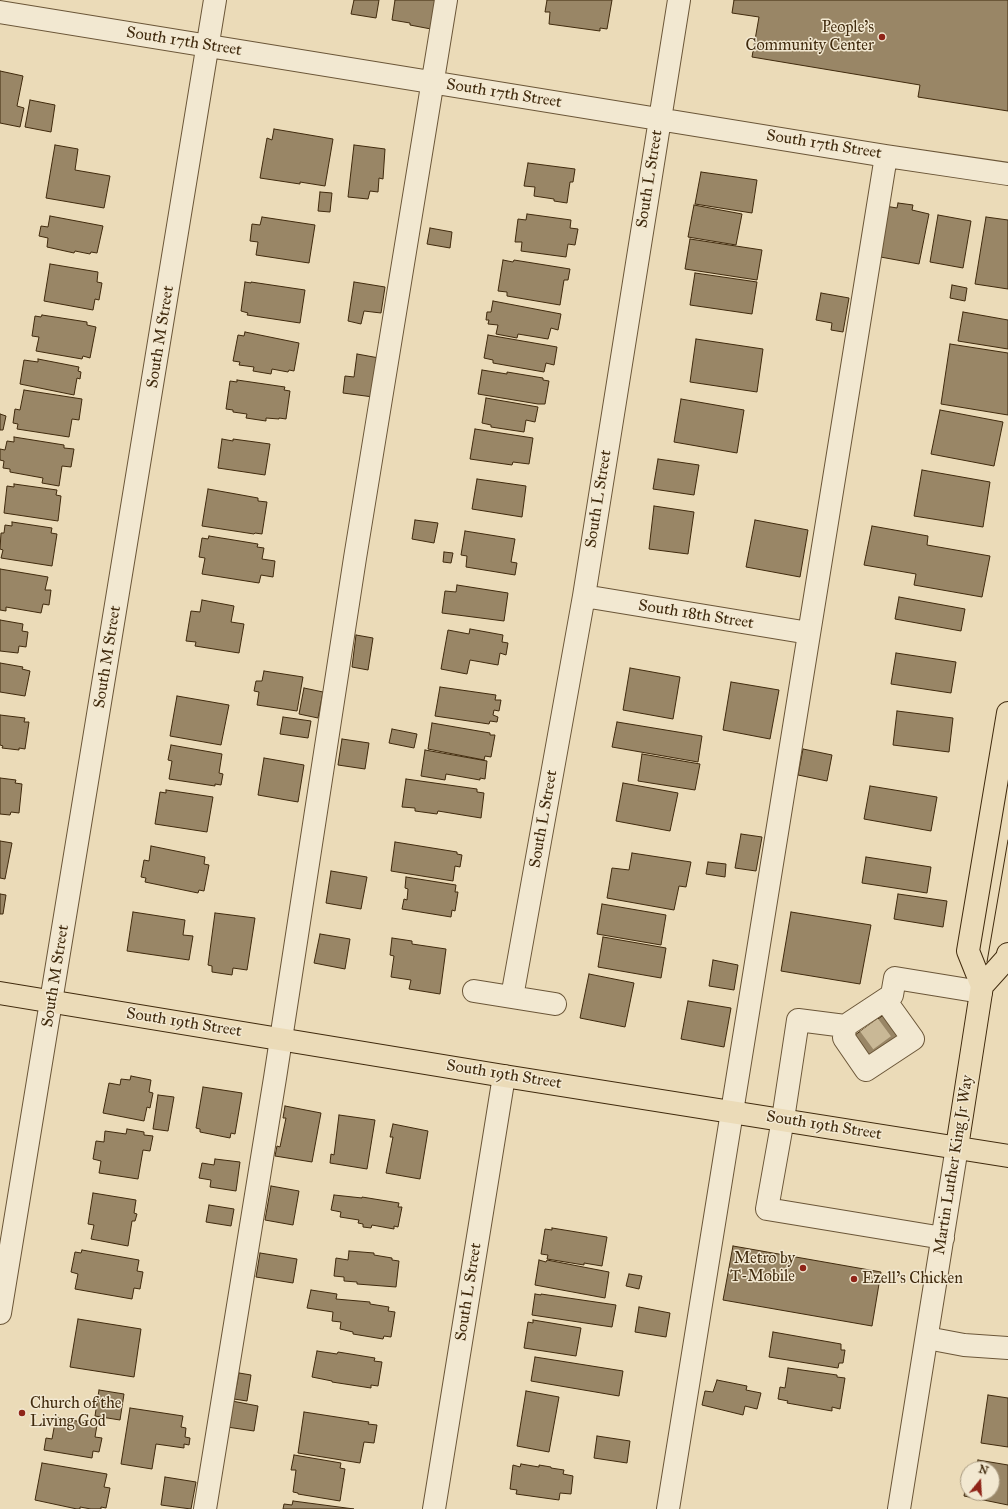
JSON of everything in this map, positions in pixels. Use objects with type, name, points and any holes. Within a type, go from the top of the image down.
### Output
[{"type":"main road","points":[[982,989],[968,951],[1008,714]]},
{"type":"main road","points":[[982,989],[1007,958],[1008,954]]},
{"type":"main road","name":"Martin Luther King Jr Way","points":[[957,1147],[982,989]]},
{"type":"main road","name":"South 19th Street","points":[[0,993],[281,1038],[504,1076],[783,1119],[1008,1156]]},
{"type":"street","name":"South M Street","points":[[0,1313],[215,0]]},
{"type":"street","points":[[205,1509],[446,0]]},
{"type":"street","name":"South L Street","points":[[512,997],[584,596],[679,0]]},
{"type":"street","name":"South 17th Street","points":[[0,12],[886,156],[1008,174]]},
{"type":"street","points":[[668,1509],[886,156]]},
{"type":"street","name":"South 18th Street","points":[[584,596],[809,633]]},
{"type":"street","points":[[885,1000],[913,1039],[866,1070],[844,1038],[859,1022],[885,1000],[892,995],[895,978],[982,989]]},
{"type":"street","points":[[474,991],[556,1004]]},
{"type":"street","points":[[859,1022],[798,1020],[783,1119],[767,1209],[943,1238]]},
{"type":"street","name":"South L Street","points":[[434,1509],[504,1076]]},
{"type":"street","name":"Martin Luther King Jr Way","points":[[899,1509],[957,1147]]},
{"type":"street","points":[[926,1338],[964,1345],[1008,1348]]},
{"type":"building","points":[[354,0],[379,0],[376,18],[351,14]]},
{"type":"building","points":[[395,0],[436,0],[431,29],[392,20]]},
{"type":"building","points":[[547,0],[612,0],[607,29],[600,28],[600,31],[549,24],[550,12],[545,12]]},
{"type":"building","name":"People's Community Center","points":[[734,0],[1008,0],[1008,111],[918,97],[920,85],[752,57],[759,17],[732,13]]},
{"type":"building","points":[[0,71],[23,76],[17,106],[24,108],[20,127],[0,123]]},
{"type":"building","points":[[30,100],[55,105],[51,132],[25,127]]},
{"type":"building","points":[[274,129],[333,139],[325,186],[260,178],[267,138],[272,140]]},
{"type":"building","points":[[55,145],[78,149],[75,170],[110,176],[104,208],[46,198]]},
{"type":"building","points":[[354,145],[385,149],[383,179],[379,178],[378,192],[370,191],[368,199],[348,197]]},
{"type":"building","points":[[528,163],[575,169],[573,182],[570,182],[567,203],[554,201],[554,199],[534,196],[535,187],[524,186]]},
{"type":"building","points":[[701,172],[757,180],[752,213],[695,204]]},
{"type":"building","points":[[320,192],[332,193],[330,212],[318,211]]},
{"type":"building","points":[[898,203],[913,205],[912,210],[929,214],[919,264],[875,256],[885,206],[897,208]]},
{"type":"building","points":[[694,205],[742,214],[736,245],[688,237]]},
{"type":"building","points":[[527,214],[571,220],[570,228],[578,229],[575,245],[568,244],[566,257],[521,251],[522,242],[515,242],[518,219],[526,220]]},
{"type":"building","points":[[938,215],[971,221],[963,268],[930,262]]},
{"type":"building","points":[[50,216],[103,226],[97,253],[91,252],[90,254],[75,251],[74,253],[47,247],[48,238],[39,236],[41,226],[48,227]]},
{"type":"building","points":[[262,217],[315,225],[309,263],[256,255],[258,242],[250,241],[252,224],[260,225]]},
{"type":"building","points":[[986,217],[1008,220],[1008,289],[975,284]]},
{"type":"building","points":[[430,228],[452,232],[450,248],[427,244]]},
{"type":"building","points":[[690,239],[762,250],[757,280],[685,269]]},
{"type":"building","points":[[503,260],[513,262],[514,260],[570,269],[568,280],[564,280],[560,305],[507,296],[507,292],[498,291]]},
{"type":"building","points":[[50,264],[98,272],[97,282],[102,283],[99,300],[95,299],[93,310],[44,301]]},
{"type":"building","points":[[695,273],[757,282],[752,314],[690,305]]},
{"type":"building","points":[[245,282],[305,290],[300,323],[247,315],[248,313],[241,311]]},
{"type":"building","points":[[354,282],[385,287],[381,313],[364,311],[361,324],[348,321]]},
{"type":"building","points":[[952,285],[967,288],[965,301],[950,298]]},
{"type":"building","points":[[821,293],[849,298],[843,332],[831,330],[832,323],[816,320]]},
{"type":"building","points":[[493,301],[561,314],[558,330],[551,328],[548,339],[518,334],[517,338],[496,334],[498,325],[488,324],[489,320],[486,320],[487,312],[491,312]]},
{"type":"building","points":[[963,312],[1008,320],[1008,349],[958,341]]},
{"type":"building","points":[[42,315],[87,322],[87,325],[96,327],[90,358],[83,356],[82,359],[36,351],[39,337],[32,336],[35,316],[41,317]]},
{"type":"building","points":[[245,332],[299,343],[294,371],[289,370],[288,372],[272,369],[271,374],[253,371],[254,367],[239,365],[240,362],[233,361],[238,335],[244,336]]},
{"type":"building","points":[[488,335],[557,347],[554,365],[546,363],[544,372],[493,363],[493,360],[484,358]]},
{"type":"building","points":[[696,339],[763,349],[757,392],[690,382]]},
{"type":"building","points":[[950,344],[1008,353],[1008,415],[941,404]]},
{"type":"building","points":[[357,354],[379,358],[373,397],[343,393],[345,376],[354,377]]},
{"type":"building","points":[[38,359],[79,367],[78,371],[81,372],[80,379],[77,378],[74,395],[20,384],[24,360],[38,362]]},
{"type":"building","points":[[482,370],[507,374],[507,372],[543,378],[543,380],[549,381],[545,404],[478,394]]},
{"type":"building","points":[[237,380],[285,387],[284,390],[290,391],[286,419],[266,418],[266,421],[246,418],[247,414],[233,412],[233,410],[226,409],[230,381],[237,382]]},
{"type":"building","points":[[24,390],[82,399],[79,420],[72,419],[69,437],[17,429],[18,424],[13,423],[15,409],[20,410]]},
{"type":"building","points":[[486,398],[538,407],[535,422],[526,420],[524,432],[491,427],[491,425],[482,423]]},
{"type":"building","points":[[681,399],[744,410],[737,453],[674,442]]},
{"type":"building","points":[[940,410],[1003,422],[994,466],[931,454]]},
{"type":"building","points":[[0,414],[6,416],[3,430],[0,430]]},
{"type":"building","points":[[475,429],[533,438],[529,464],[513,462],[512,465],[470,459]]},
{"type":"building","points":[[14,437],[64,445],[64,448],[74,449],[71,467],[62,466],[59,486],[42,483],[43,478],[10,472],[10,469],[3,468],[4,461],[0,460],[0,449],[5,450],[7,441],[14,442]]},
{"type":"building","points":[[222,439],[270,444],[265,475],[218,468]]},
{"type":"building","points":[[658,459],[699,465],[694,495],[653,489]]},
{"type":"building","points":[[922,470],[990,482],[983,527],[914,516]]},
{"type":"building","points":[[477,479],[526,486],[522,517],[472,509]]},
{"type":"building","points":[[14,484],[57,490],[56,495],[61,496],[58,521],[4,513],[7,486],[14,487]]},
{"type":"building","points":[[208,489],[258,498],[258,501],[267,502],[262,534],[202,526]]},
{"type":"building","points":[[654,506],[694,512],[688,554],[649,549]]},
{"type":"building","points":[[415,520],[438,523],[434,543],[412,539]]},
{"type":"building","points":[[755,520],[808,530],[800,577],[746,567]]},
{"type":"building","points":[[12,522],[52,528],[51,533],[57,534],[52,566],[1,558],[3,550],[0,549],[1,533],[4,533],[5,525],[12,526]]},
{"type":"building","points":[[872,526],[928,536],[927,545],[990,556],[982,597],[914,585],[916,574],[864,565]]},
{"type":"building","points":[[465,531],[515,539],[511,562],[517,563],[515,575],[466,567],[467,556],[461,555]]},
{"type":"building","points":[[209,536],[258,544],[257,547],[264,548],[262,559],[275,561],[273,577],[261,575],[259,583],[202,574],[205,558],[199,557],[202,538],[208,539]]},
{"type":"building","points":[[444,552],[453,553],[451,563],[443,562]]},
{"type":"building","points":[[0,569],[48,577],[45,590],[51,590],[49,605],[43,604],[41,613],[6,607],[6,611],[0,610]]},
{"type":"building","points":[[457,585],[508,593],[504,621],[442,613],[445,591],[456,592]]},
{"type":"building","points":[[899,597],[965,609],[961,631],[895,619]]},
{"type":"building","points":[[202,600],[234,606],[231,622],[244,624],[239,653],[195,646],[196,642],[186,641],[191,611],[200,612]]},
{"type":"building","points":[[0,620],[23,624],[22,631],[28,632],[26,647],[19,646],[18,653],[0,651]]},
{"type":"building","points":[[470,629],[503,635],[502,642],[508,643],[506,655],[500,653],[498,665],[470,660],[467,674],[441,669],[448,630],[469,634]]},
{"type":"building","points":[[356,635],[373,638],[368,670],[352,667]]},
{"type":"building","points":[[896,653],[956,662],[951,693],[891,684]]},
{"type":"building","points":[[0,663],[23,667],[22,669],[30,671],[25,696],[0,692]]},
{"type":"building","points":[[630,668],[680,677],[673,719],[623,710]]},
{"type":"building","points":[[264,671],[303,677],[297,711],[257,705],[259,692],[254,691],[256,681],[262,681]]},
{"type":"building","points":[[731,682],[779,690],[770,739],[723,730]]},
{"type":"building","points":[[440,687],[496,695],[495,700],[501,700],[499,711],[494,710],[493,715],[498,717],[497,722],[490,721],[489,724],[435,716]]},
{"type":"building","points":[[304,688],[323,692],[318,718],[299,714]]},
{"type":"building","points":[[177,696],[229,705],[221,745],[170,736]]},
{"type":"building","points":[[897,711],[953,718],[949,752],[893,745]]},
{"type":"building","points":[[0,715],[25,718],[24,722],[29,722],[25,749],[19,748],[19,750],[2,748],[3,746],[0,745]]},
{"type":"building","points":[[283,717],[311,721],[308,738],[280,734]]},
{"type":"building","points":[[617,722],[702,736],[698,762],[612,747]]},
{"type":"building","points":[[432,723],[495,735],[491,757],[485,756],[484,760],[428,749]]},
{"type":"building","points":[[392,729],[417,734],[414,748],[389,743]]},
{"type":"building","points":[[342,739],[369,743],[365,769],[338,765]]},
{"type":"building","points":[[171,745],[222,754],[219,773],[223,774],[221,785],[215,784],[215,786],[169,779],[172,761],[168,760]]},
{"type":"building","points":[[803,749],[832,755],[827,781],[798,775]]},
{"type":"building","points":[[425,750],[487,761],[485,779],[480,778],[480,780],[446,774],[445,780],[421,776]]},
{"type":"building","points":[[642,754],[700,764],[695,790],[638,781]]},
{"type":"building","points":[[264,758],[304,765],[298,802],[258,795]]},
{"type":"building","points":[[0,778],[16,780],[15,783],[22,784],[19,813],[11,812],[10,815],[0,814]]},
{"type":"building","points":[[406,779],[477,789],[477,792],[484,793],[481,818],[438,811],[437,814],[415,811],[415,808],[402,807]]},
{"type":"building","points":[[623,783],[678,793],[670,831],[616,821]]},
{"type":"building","points":[[870,786],[937,797],[931,831],[864,819]]},
{"type":"building","points":[[166,790],[213,797],[207,832],[155,824],[160,792],[166,793]]},
{"type":"building","points":[[741,834],[762,837],[756,871],[735,868]]},
{"type":"building","points":[[0,841],[12,843],[5,879],[0,878]]},
{"type":"building","points":[[395,842],[457,852],[457,854],[462,855],[460,867],[455,866],[453,881],[391,871]]},
{"type":"building","points":[[151,846],[205,857],[204,864],[209,865],[204,891],[199,890],[198,893],[145,882],[146,878],[141,877],[144,860],[149,861]]},
{"type":"building","points":[[632,853],[691,862],[686,887],[679,886],[674,910],[607,898],[612,868],[629,870]]},
{"type":"building","points":[[866,857],[931,867],[927,893],[862,883]]},
{"type":"building","points":[[708,862],[726,864],[725,877],[706,874]]},
{"type":"building","points":[[331,871],[367,877],[361,909],[326,903]]},
{"type":"building","points":[[406,877],[456,885],[455,892],[458,892],[455,911],[452,910],[451,917],[402,909],[404,899],[407,900],[408,889],[405,888]]},
{"type":"building","points":[[0,894],[6,895],[3,914],[0,914]]},
{"type":"building","points":[[898,894],[947,901],[943,927],[894,919]]},
{"type":"building","points":[[602,904],[666,915],[661,945],[597,934]]},
{"type":"building","points":[[133,912],[185,920],[183,935],[193,936],[189,960],[127,951]]},
{"type":"building","points":[[791,912],[871,925],[860,984],[781,971]]},
{"type":"building","points":[[215,913],[255,918],[247,970],[233,968],[232,975],[212,972],[212,966],[208,965]]},
{"type":"building","points":[[320,934],[350,939],[345,969],[314,963]]},
{"type":"building","points":[[603,937],[666,948],[661,978],[598,967]]},
{"type":"building","points":[[392,938],[412,941],[412,944],[446,949],[440,994],[409,989],[411,980],[391,977],[394,956],[390,955]]},
{"type":"building","points":[[713,960],[738,965],[734,990],[709,986]]},
{"type":"building","points":[[589,974],[634,983],[625,1027],[580,1018]]},
{"type":"building","points":[[688,1001],[731,1008],[724,1047],[681,1039]]},
{"type":"building","points":[[888,1012],[907,1040],[871,1065],[852,1037]]},
{"type":"building","points":[[131,1076],[151,1080],[149,1092],[153,1093],[150,1108],[147,1107],[144,1121],[103,1113],[109,1083],[120,1085],[121,1079],[130,1080]]},
{"type":"building","points":[[203,1087],[242,1093],[235,1134],[231,1133],[230,1138],[200,1132],[200,1129],[196,1128]]},
{"type":"building","points":[[158,1095],[174,1097],[168,1131],[153,1129]]},
{"type":"building","points":[[285,1106],[321,1113],[312,1162],[275,1156],[277,1146],[280,1147],[286,1118],[283,1118]]},
{"type":"building","points":[[339,1115],[375,1120],[367,1169],[330,1163],[331,1154],[334,1155]]},
{"type":"building","points":[[393,1124],[428,1131],[420,1179],[386,1173],[393,1137],[390,1137]]},
{"type":"building","points":[[127,1129],[144,1132],[144,1135],[153,1136],[150,1151],[143,1150],[138,1179],[99,1173],[101,1161],[93,1159],[96,1141],[104,1142],[105,1131],[126,1134]]},
{"type":"building","points":[[215,1159],[240,1162],[236,1191],[210,1187],[211,1180],[199,1178],[202,1163],[214,1165]]},
{"type":"building","points":[[271,1186],[299,1191],[293,1225],[265,1220]]},
{"type":"building","points":[[93,1193],[136,1200],[134,1213],[137,1214],[135,1221],[132,1221],[128,1246],[91,1239],[94,1225],[88,1224]]},
{"type":"building","points":[[334,1195],[362,1197],[399,1203],[398,1207],[402,1207],[398,1227],[394,1226],[394,1229],[372,1225],[371,1228],[363,1227],[363,1224],[358,1223],[359,1220],[340,1217],[341,1212],[331,1210]]},
{"type":"building","points":[[209,1205],[234,1209],[231,1226],[206,1222]]},
{"type":"building","points":[[552,1228],[607,1237],[602,1266],[584,1263],[584,1265],[547,1259],[548,1255],[541,1254],[545,1229],[552,1230]]},
{"type":"building","points":[[733,1246],[881,1272],[872,1326],[723,1300]]},
{"type":"building","points":[[82,1250],[139,1260],[137,1271],[143,1272],[140,1289],[134,1288],[132,1299],[75,1289],[78,1274],[71,1272],[75,1252],[81,1253]]},
{"type":"building","points":[[349,1251],[374,1253],[374,1255],[392,1258],[392,1260],[399,1261],[396,1287],[357,1284],[357,1282],[344,1281],[344,1277],[334,1276],[336,1258],[348,1260]]},
{"type":"building","points":[[260,1253],[297,1259],[293,1283],[256,1277]]},
{"type":"building","points":[[539,1260],[546,1262],[547,1260],[609,1272],[605,1298],[535,1285]]},
{"type":"building","points":[[629,1274],[642,1276],[639,1289],[626,1286]]},
{"type":"building","points":[[311,1290],[337,1294],[336,1299],[370,1302],[370,1304],[389,1307],[388,1311],[395,1312],[391,1337],[384,1336],[383,1339],[353,1334],[353,1332],[340,1329],[341,1322],[332,1321],[333,1312],[307,1308]]},
{"type":"building","points":[[535,1294],[616,1305],[612,1327],[532,1315]]},
{"type":"building","points":[[639,1307],[670,1313],[666,1337],[635,1332]]},
{"type":"building","points":[[78,1319],[141,1329],[134,1377],[70,1367]]},
{"type":"building","points":[[533,1320],[581,1328],[576,1356],[524,1348],[528,1322],[533,1323]]},
{"type":"building","points":[[773,1332],[841,1344],[841,1350],[845,1350],[843,1363],[839,1363],[838,1368],[769,1357]]},
{"type":"building","points":[[317,1351],[337,1354],[338,1352],[375,1358],[374,1361],[382,1362],[378,1386],[371,1385],[371,1388],[332,1382],[312,1377]]},
{"type":"building","points":[[535,1357],[623,1371],[619,1396],[531,1381]]},
{"type":"building","points":[[788,1368],[837,1375],[837,1377],[845,1378],[840,1409],[832,1407],[832,1411],[787,1403],[788,1401],[778,1399],[780,1387],[785,1388]]},
{"type":"building","points":[[239,1373],[251,1375],[247,1401],[234,1399]]},
{"type":"building","points":[[717,1380],[747,1386],[746,1390],[761,1393],[757,1409],[745,1406],[743,1415],[702,1405],[705,1391],[713,1392]]},
{"type":"building","points":[[99,1390],[124,1394],[120,1420],[95,1416]]},
{"type":"building","points":[[526,1391],[559,1397],[549,1452],[517,1446]]},
{"type":"building","points":[[988,1395],[1008,1398],[1008,1447],[981,1443]]},
{"type":"building","points":[[232,1401],[258,1406],[254,1431],[227,1427]]},
{"type":"building","points":[[130,1408],[183,1416],[181,1427],[186,1428],[185,1437],[190,1438],[189,1445],[184,1444],[184,1448],[156,1444],[152,1469],[121,1464]]},
{"type":"building","points":[[304,1412],[369,1422],[368,1424],[377,1425],[374,1443],[364,1442],[360,1463],[298,1453]]},
{"type":"building","points":[[56,1417],[97,1425],[95,1437],[102,1438],[99,1452],[93,1451],[92,1458],[44,1450],[46,1438],[52,1439]]},
{"type":"building","points":[[597,1436],[630,1441],[627,1463],[594,1458]]},
{"type":"building","points":[[294,1455],[341,1463],[340,1468],[345,1469],[340,1501],[293,1492],[296,1470],[291,1470]]},
{"type":"building","points":[[42,1463],[107,1474],[104,1487],[110,1488],[106,1508],[101,1507],[101,1509],[91,1509],[80,1507],[80,1509],[77,1509],[35,1500]]},
{"type":"building","points":[[521,1464],[539,1467],[539,1465],[564,1470],[563,1474],[573,1476],[571,1494],[560,1493],[559,1500],[516,1494],[517,1490],[510,1489],[513,1465],[520,1467]]},
{"type":"building","points":[[1000,1464],[1008,1465],[1008,1505],[988,1501],[1000,1501]]},
{"type":"building","points":[[165,1477],[196,1482],[191,1509],[161,1505]]},
{"type":"building","points":[[293,1501],[354,1509],[283,1509],[284,1504],[292,1505]]},
{"type":"tunnel","points":[[869,1025],[889,1052]]},
{"type":"tram line","points":[[987,962],[1008,840]]},
{"type":"place","name":"People's Community Center","points":[[882,37]]},
{"type":"place","name":"Metro by T-Mobile","points":[[803,1268]]},
{"type":"place","name":"Ezell's Chicken","points":[[854,1279]]},
{"type":"place","name":"Church of the Living God","points":[[22,1413]]}]
